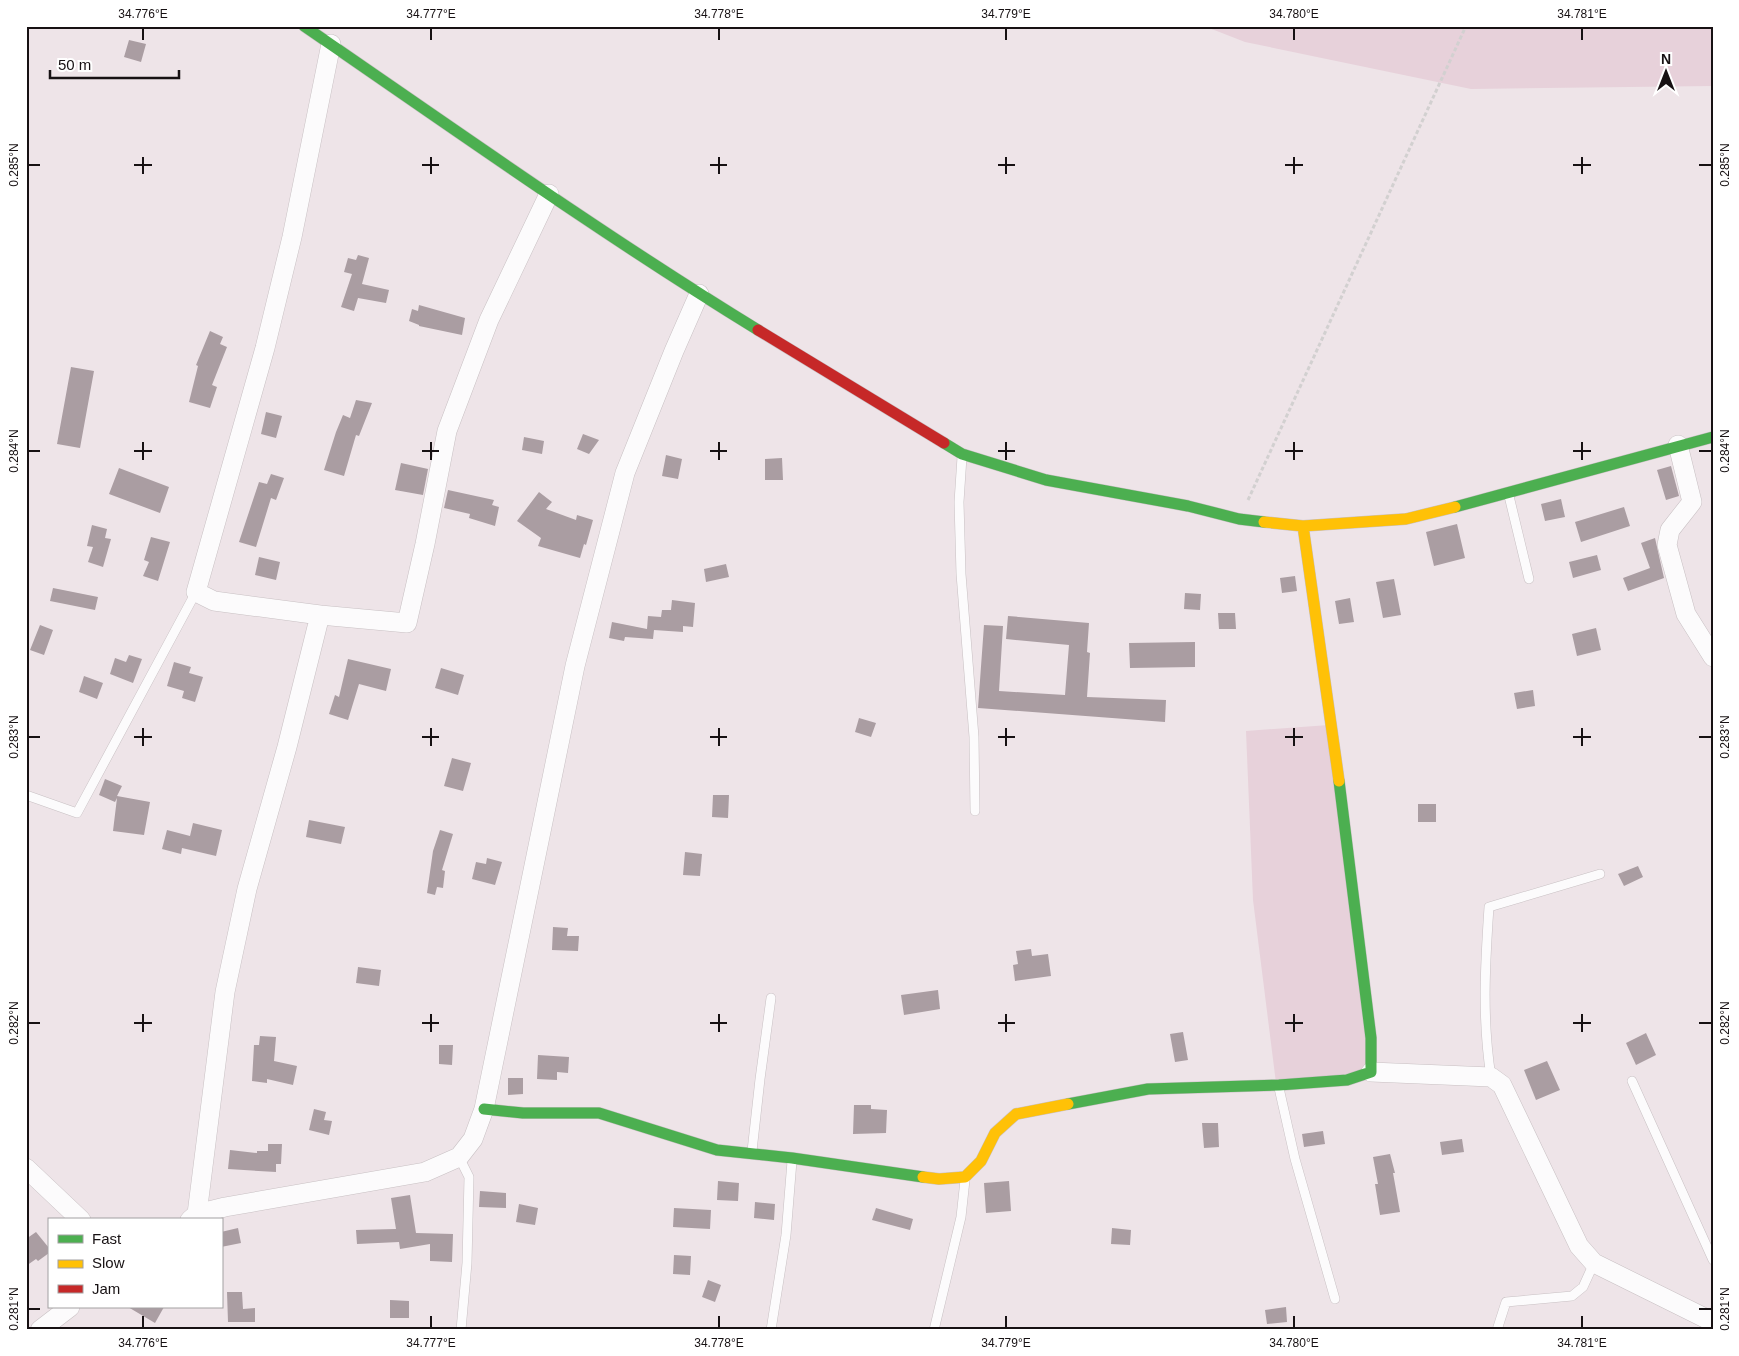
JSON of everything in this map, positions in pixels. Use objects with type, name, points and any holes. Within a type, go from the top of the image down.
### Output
[{"type":"street","points":[[304,26],[699,294],[962,454],[1046,480],[1188,506],[1239,519],[1303,526],[1406,519],[1713,437]]},
{"type":"street","points":[[331,44],[292,237],[265,348],[196,592],[214,601],[320,615],[407,623],[425,544],[446,431],[489,320],[549,194]]},
{"type":"street","points":[[320,615],[287,748],[247,889],[225,992],[193,1217],[225,1207],[425,1172],[460,1157],[473,1140],[484,1108],[575,666],[625,473],[699,294]]},
{"type":"street","points":[[1678,445],[1692,502],[1670,530],[1667,545],[1686,614],[1713,657]]},
{"type":"street","points":[[1303,526],[1338,771],[1371,1038],[1371,1072]]},
{"type":"street","points":[[484,1108],[523,1112],[599,1113],[717,1150],[792,1158],[939,1179],[966,1177],[981,1162],[995,1133],[1016,1114],[1148,1089],[1279,1085],[1347,1080],[1371,1072],[1490,1077],[1502,1085],[1579,1246],[1594,1263],[1713,1322]]},
{"type":"street","points":[[26,1168],[78,1218]]},
{"type":"street","points":[[40,1330],[69,1308]]},
{"type":"lane","points":[[962,454],[959,502],[961,565],[974,737],[975,812]]},
{"type":"lane","points":[[1509,493],[1528,579]]},
{"type":"lane","points":[[26,795],[77,814],[196,592]]},
{"type":"lane","points":[[1490,1077],[1485,1040],[1484,980],[1489,907],[1600,874]]},
{"type":"lane","points":[[752,1154],[771,998]]},
{"type":"lane","points":[[1632,1081],[1713,1260]]},
{"type":"lane","points":[[1279,1085],[1295,1159],[1335,1299]]},
{"type":"lane","points":[[460,1157],[469,1177],[467,1263],[461,1330]]},
{"type":"lane","points":[[771,1330],[786,1235],[792,1158]]},
{"type":"lane","points":[[934,1330],[961,1217],[966,1177]]},
{"type":"lane","points":[[1497,1330],[1506,1302],[1572,1296],[1583,1287],[1594,1263]]},
{"type":"path","points":[[1239,519],[1466,26]]},
{"type":"shaded area","points":[[1204,26],[1713,26],[1713,86],[1471,89],[1245,42]]},
{"type":"shaded area","points":[[1329,725],[1369,1071],[1276,1083],[1253,900],[1246,731]]},
{"type":"building","points":[[129,40],[146,44],[141,62],[124,57]]},
{"type":"building","points":[[358,255],[369,258],[362,284],[389,290],[386,303],[358,298],[354,311],[341,307],[352,274],[344,272],[348,258],[356,260]]},
{"type":"building","points":[[419,305],[465,318],[462,335],[419,326],[409,321],[412,309],[418,311]]},
{"type":"building","points":[[210,331],[223,337],[220,344],[227,347],[212,385],[217,387],[210,408],[189,402],[198,366],[196,365]]},
{"type":"building","points":[[71,367],[94,371],[80,448],[57,444]]},
{"type":"building","points":[[356,400],[372,403],[359,436],[356,435],[344,476],[324,470],[343,415],[350,418]]},
{"type":"building","points":[[266,412],[282,416],[276,438],[261,434]]},
{"type":"building","points":[[583,434],[599,440],[589,454],[577,449]]},
{"type":"building","points":[[524,437],[544,441],[542,454],[522,450]]},
{"type":"building","points":[[666,455],[682,459],[678,479],[662,476]]},
{"type":"building","points":[[782,458],[783,480],[765,480],[765,459]]},
{"type":"building","points":[[401,463],[428,469],[423,495],[395,490]]},
{"type":"building","points":[[1671,466],[1679,496],[1666,500],[1657,470]]},
{"type":"building","points":[[119,468],[169,487],[160,513],[109,494]]},
{"type":"building","points":[[271,474],[284,478],[276,500],[271,498],[256,547],[239,542],[259,482],[267,484]]},
{"type":"building","points":[[448,490],[494,500],[492,505],[499,507],[495,526],[469,518],[470,514],[444,508]]},
{"type":"building","points":[[539,492],[552,502],[546,509],[576,520],[577,515],[593,520],[580,558],[538,546],[541,538],[517,521]]},
{"type":"building","points":[[1561,499],[1565,517],[1545,521],[1541,504]]},
{"type":"building","points":[[1624,507],[1630,526],[1581,542],[1575,522]]},
{"type":"building","points":[[1457,524],[1465,558],[1434,566],[1426,532]]},
{"type":"building","points":[[92,525],[107,529],[105,538],[111,539],[103,567],[88,562],[93,547],[87,546]]},
{"type":"building","points":[[151,537],[170,542],[158,581],[143,576],[149,562],[144,560]]},
{"type":"building","points":[[1655,538],[1664,578],[1628,591],[1623,578],[1650,568],[1641,543]]},
{"type":"building","points":[[1597,555],[1601,570],[1573,578],[1569,562]]},
{"type":"building","points":[[259,557],[280,562],[276,580],[255,575]]},
{"type":"building","points":[[726,564],[729,577],[706,582],[704,569]]},
{"type":"building","points":[[1295,576],[1297,591],[1282,593],[1280,578]]},
{"type":"building","points":[[1394,579],[1401,615],[1383,618],[1376,582]]},
{"type":"building","points":[[53,588],[98,597],[95,610],[50,601]]},
{"type":"building","points":[[1185,593],[1201,594],[1200,610],[1184,609]]},
{"type":"building","points":[[1350,598],[1354,622],[1339,624],[1335,601]]},
{"type":"building","points":[[672,600],[695,603],[693,627],[683,626],[683,632],[654,630],[653,639],[625,637],[624,641],[609,638],[612,622],[647,629],[648,616],[661,617],[662,610],[671,610]]},
{"type":"building","points":[[1218,613],[1235,613],[1236,629],[1219,629]]},
{"type":"building","points":[[1008,616],[1089,623],[1087,652],[1090,653],[1087,697],[1166,700],[1165,722],[978,708],[984,625],[1003,626],[999,691],[1065,695],[1069,645],[1006,639]]},
{"type":"building","points":[[40,625],[53,630],[44,655],[30,650]]},
{"type":"building","points":[[1596,628],[1601,650],[1577,656],[1572,634]]},
{"type":"building","points":[[1195,642],[1195,667],[1130,668],[1129,643]]},
{"type":"building","points":[[129,655],[142,659],[133,683],[110,674],[115,658],[126,662]]},
{"type":"building","points":[[348,659],[391,669],[386,691],[359,684],[348,720],[329,714],[335,695],[339,697]]},
{"type":"building","points":[[174,662],[191,667],[189,673],[203,677],[195,702],[182,698],[184,691],[167,686]]},
{"type":"building","points":[[441,668],[464,675],[458,695],[435,688]]},
{"type":"building","points":[[84,676],[103,683],[97,699],[79,692]]},
{"type":"building","points":[[1533,690],[1535,706],[1517,709],[1514,693]]},
{"type":"building","points":[[859,718],[876,723],[871,737],[855,732]]},
{"type":"building","points":[[452,758],[471,763],[463,791],[444,786]]},
{"type":"building","points":[[105,779],[122,786],[117,796],[150,802],[144,835],[113,831],[117,798],[115,802],[99,795]]},
{"type":"building","points":[[713,795],[729,795],[728,818],[712,817]]},
{"type":"building","points":[[1418,804],[1436,804],[1436,822],[1418,822]]},
{"type":"building","points":[[309,820],[345,827],[341,844],[306,837]]},
{"type":"building","points":[[193,823],[222,830],[216,856],[182,848],[181,854],[162,849],[167,830],[190,836]]},
{"type":"building","points":[[440,830],[453,834],[442,870],[445,871],[443,888],[437,887],[435,895],[427,893],[433,851]]},
{"type":"building","points":[[685,852],[702,854],[700,876],[683,875]]},
{"type":"building","points":[[487,858],[502,862],[495,885],[472,879],[476,862],[486,864]]},
{"type":"building","points":[[1638,866],[1643,877],[1624,886],[1618,874]]},
{"type":"building","points":[[553,927],[568,928],[567,936],[579,936],[578,951],[552,950]]},
{"type":"building","points":[[1031,949],[1032,956],[1048,954],[1051,976],[1015,981],[1013,965],[1018,964],[1016,951]]},
{"type":"building","points":[[358,967],[381,970],[379,986],[356,983]]},
{"type":"building","points":[[938,990],[940,1009],[904,1015],[901,995]]},
{"type":"building","points":[[1183,1032],[1188,1060],[1175,1062],[1170,1034]]},
{"type":"building","points":[[1646,1033],[1656,1055],[1636,1065],[1626,1043]]},
{"type":"building","points":[[260,1036],[276,1037],[274,1061],[297,1066],[293,1085],[267,1079],[267,1083],[252,1081],[254,1045],[259,1045]]},
{"type":"building","points":[[439,1045],[453,1045],[452,1065],[439,1064]]},
{"type":"building","points":[[538,1055],[569,1057],[568,1073],[557,1072],[557,1080],[537,1079]]},
{"type":"building","points":[[1547,1061],[1560,1090],[1536,1100],[1524,1070]]},
{"type":"building","points":[[508,1078],[523,1078],[523,1094],[508,1095]]},
{"type":"building","points":[[854,1105],[871,1105],[871,1109],[887,1110],[886,1133],[853,1134]]},
{"type":"building","points":[[314,1109],[326,1112],[324,1120],[332,1121],[329,1135],[309,1130]]},
{"type":"building","points":[[1202,1123],[1218,1123],[1219,1147],[1204,1148]]},
{"type":"building","points":[[1323,1131],[1325,1144],[1304,1147],[1302,1134]]},
{"type":"building","points":[[1462,1139],[1464,1152],[1442,1155],[1440,1142]]},
{"type":"building","points":[[268,1144],[282,1144],[281,1164],[276,1164],[276,1172],[228,1169],[230,1150],[257,1153],[257,1151],[268,1151]]},
{"type":"building","points":[[1390,1154],[1395,1173],[1393,1173],[1400,1212],[1380,1215],[1375,1184],[1378,1184],[1373,1157]]},
{"type":"building","points":[[718,1181],[739,1183],[738,1201],[717,1200]]},
{"type":"building","points":[[1009,1181],[1011,1211],[986,1213],[984,1183]]},
{"type":"building","points":[[480,1191],[506,1193],[506,1208],[479,1207]]},
{"type":"building","points":[[410,1195],[416,1233],[453,1234],[452,1262],[430,1261],[430,1244],[400,1249],[399,1242],[357,1244],[356,1230],[396,1229],[391,1198]]},
{"type":"building","points":[[755,1202],[775,1204],[774,1220],[754,1218]]},
{"type":"building","points":[[519,1204],[538,1208],[535,1225],[516,1222]]},
{"type":"building","points":[[674,1208],[711,1210],[710,1229],[673,1227]]},
{"type":"building","points":[[876,1208],[913,1219],[910,1230],[872,1220]]},
{"type":"building","points":[[238,1228],[241,1243],[222,1247],[222,1232]]},
{"type":"building","points":[[1112,1228],[1131,1230],[1130,1245],[1111,1244]]},
{"type":"building","points":[[36,1232],[48,1247],[48,1254],[26,1266],[26,1239]]},
{"type":"building","points":[[674,1255],[691,1256],[690,1275],[673,1274]]},
{"type":"building","points":[[708,1280],[721,1285],[715,1302],[702,1297]]},
{"type":"building","points":[[227,1292],[242,1292],[243,1309],[255,1308],[255,1322],[228,1322]]},
{"type":"building","points":[[390,1300],[409,1301],[409,1318],[390,1318]]},
{"type":"building","points":[[1286,1307],[1287,1322],[1267,1324],[1265,1310]]},
{"type":"building","points":[[130,1308],[163,1308],[155,1323]]},
{"type":"traffic: fast","points":[[304,26],[586,219],[758,330]]},
{"type":"traffic: fast","points":[[1455,507],[1713,437]]},
{"type":"traffic: fast","points":[[944,443],[962,454],[1046,480],[1188,506],[1239,519],[1264,522]]},
{"type":"traffic: fast","points":[[1068,1104],[1148,1089],[1279,1085],[1347,1080],[1371,1072],[1371,1038],[1339,781]]},
{"type":"traffic: fast","points":[[484,1109],[523,1113],[599,1113],[717,1150],[792,1158],[923,1177]]},
{"type":"traffic: slow","points":[[1264,522],[1303,526],[1406,519],[1455,507]]},
{"type":"traffic: slow","points":[[1303,526],[1339,781]]},
{"type":"traffic: slow","points":[[923,1177],[939,1179],[965,1177],[981,1161],[995,1133],[1016,1114],[1068,1104]]},
{"type":"traffic: jam","points":[[758,330],[944,443]]}]
